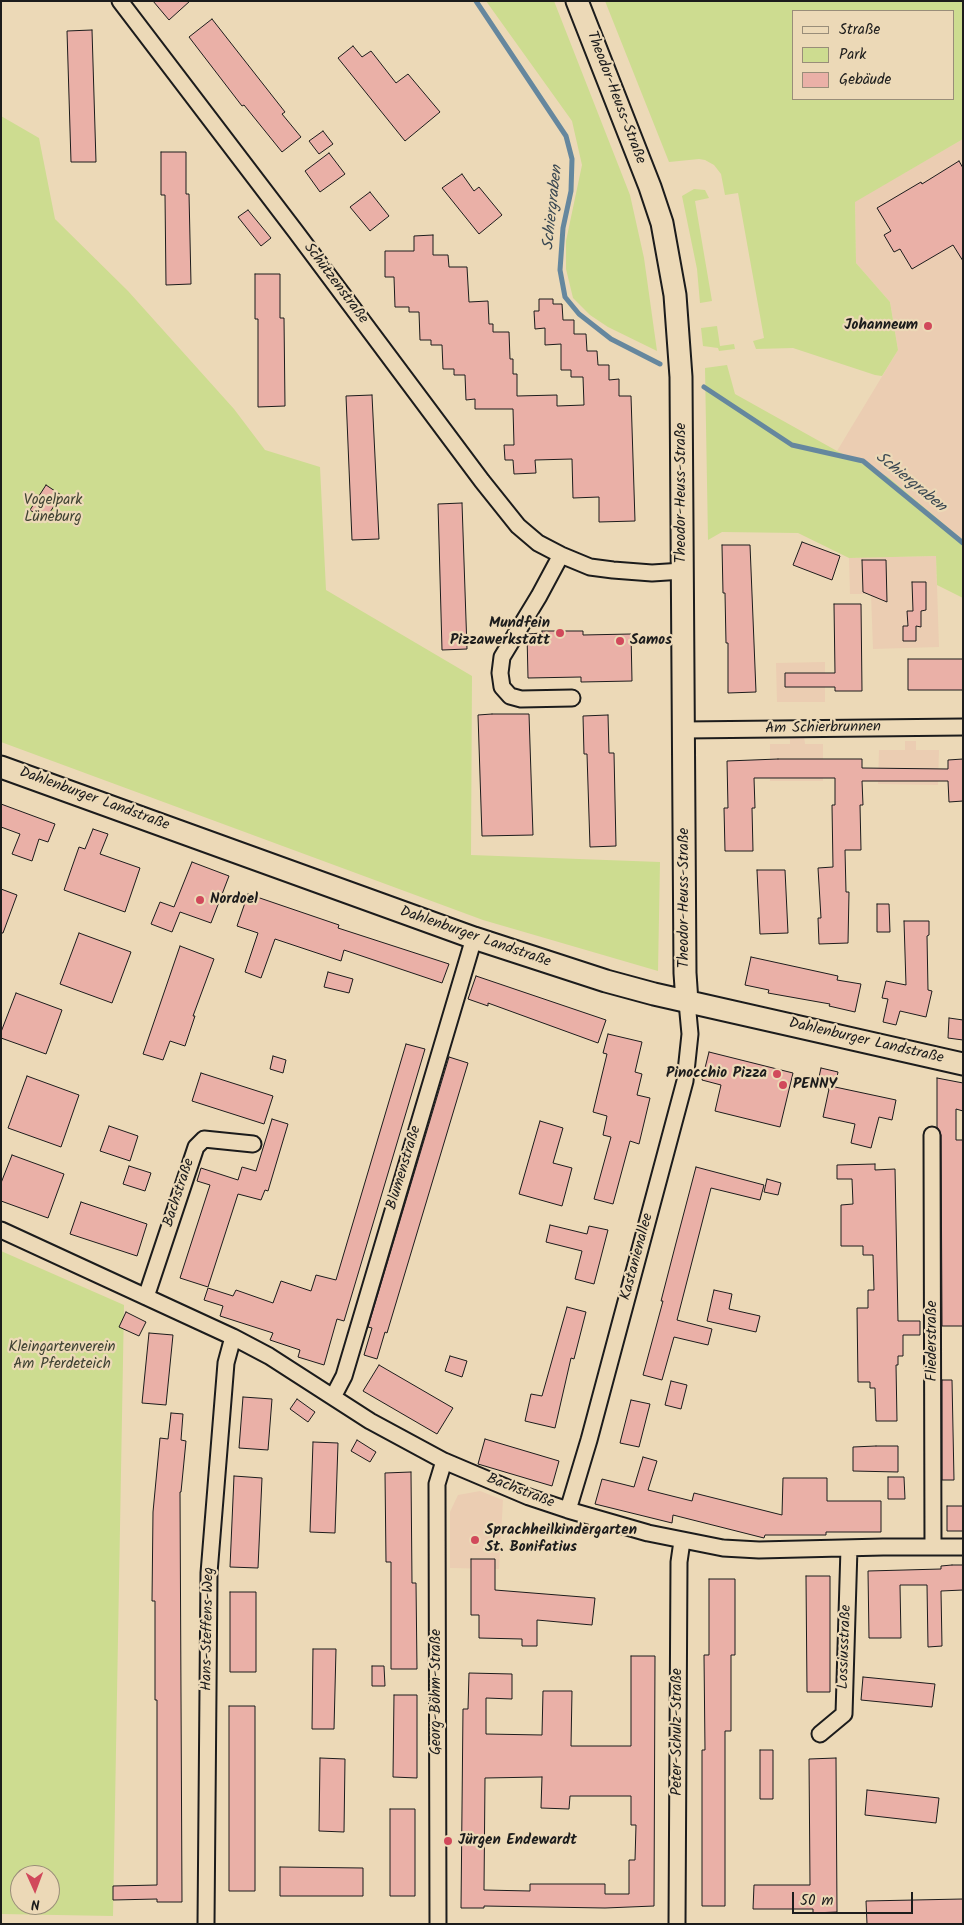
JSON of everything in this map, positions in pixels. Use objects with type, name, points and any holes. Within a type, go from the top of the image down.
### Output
[{"type":"main road","name":"Theodor-Heuss-Straße","points":[[577,1],[650,187],[662,223],[675,295],[681,377],[685,973],[687,1002]]},
{"type":"main road","name":"Dahlenburger Landstraße","points":[[1,767],[474,938],[606,981],[687,1002],[963,1064]]},
{"type":"street","name":"Schützenstraße","points":[[120,1],[482,481],[518,526],[538,543],[590,567],[652,573],[683,571]]},
{"type":"street","points":[[561,555],[502,657],[500,673],[502,688],[510,696],[521,699],[572,698]]},
{"type":"street","name":"Am Schierbrunnen","points":[[684,730],[963,727]]},
{"type":"street","name":"Blumenstraße","points":[[334,1397],[344,1376],[474,938]]},
{"type":"street","name":"Kastanienallee","points":[[568,1510],[589,1440],[685,1081],[690,1034],[687,1002]]},
{"type":"street","name":"Fliederstraße","points":[[932,1135],[934,1547]]},
{"type":"street","name":"Bachstraße","points":[[146,1297],[196,1147],[204,1139],[253,1144]]},
{"type":"street","name":"Bachstraße","points":[[1,1230],[233,1337],[269,1356],[392,1434],[444,1461],[528,1496],[568,1510],[682,1541],[744,1550],[963,1547]]},
{"type":"street","name":"Hans-Steffens-Weg","points":[[206,1924],[210,1563],[226,1362],[233,1337]]},
{"type":"street","name":"Georg-Böhm-Straße","points":[[438,1924],[437,1484],[444,1461]]},
{"type":"street","name":"Peter-Schulz-Straße","points":[[677,1924],[679,1562],[682,1541]]},
{"type":"street","name":"Lossiusstraße","points":[[820,1734],[844,1714],[849,1548]]},
{"type":"shaded area","name":"Johanneum","points":[[963,139],[963,540],[888,477],[837,451],[898,350],[890,302],[856,263],[855,201]]},
{"type":"shaded area","points":[[936,556],[939,647],[873,649],[871,594],[850,594],[849,558]]},
{"type":"shaded area","points":[[825,662],[825,702],[777,702],[776,663]]},
{"type":"shaded area","points":[[790,736],[804,736],[805,744],[823,744],[823,781],[770,781],[770,744],[790,744]]},
{"type":"shaded area","points":[[905,741],[916,741],[916,750],[939,750],[938,785],[878,784],[879,750],[905,750]]},
{"type":"shaded area","name":"Sprachheilkindergarten St. Bonifatius","points":[[480,1491],[503,1500],[499,1569],[450,1568],[450,1512],[458,1495]]},
{"type":"green space","points":[[486,1],[554,1],[630,195],[644,258],[657,351],[608,327],[590,315],[573,298],[566,269],[566,241],[582,165],[572,121]]},
{"type":"green space","points":[[605,1],[963,1],[963,139],[855,202],[856,263],[890,302],[898,350],[882,376],[793,348],[756,349],[753,341],[764,338],[738,193],[725,195],[721,174],[714,165],[699,159],[669,162]]},
{"type":"green space","name":"Vogelpark Lüneburg","points":[[1,116],[39,138],[55,219],[128,291],[234,409],[265,450],[320,467],[326,590],[472,676],[471,855],[660,862],[658,971],[483,920],[1,742]]},
{"type":"green space","points":[[694,189],[705,190],[709,198],[695,201],[712,301],[700,303],[697,269],[682,196]]},
{"type":"green space","points":[[717,326],[720,346],[734,344],[735,349],[719,351],[718,348],[703,346],[701,328]]},
{"type":"green space","points":[[727,365],[735,394],[888,477],[963,540],[963,598],[937,585],[936,556],[849,558],[798,533],[722,532],[708,540],[705,368]]},
{"type":"green space","name":"Kleingartenverein Am Pferdeteich","points":[[1,1251],[124,1305],[113,1916],[57,1915],[60,1915],[60,1865],[10,1865],[10,1914],[1,1914]]},
{"type":"building","points":[[153,1],[190,1],[169,20]]},
{"type":"building","points":[[212,19],[285,112],[282,114],[301,137],[282,152],[244,105],[242,106],[189,37]]},
{"type":"building","points":[[92,30],[96,162],[71,162],[67,31]]},
{"type":"building","points":[[353,46],[362,57],[371,51],[396,83],[408,74],[440,112],[405,141],[338,58]]},
{"type":"building","points":[[323,131],[333,144],[319,154],[309,141]]},
{"type":"building","points":[[161,152],[186,152],[186,194],[189,194],[191,284],[166,285],[165,195],[161,195]]},
{"type":"building","points":[[329,153],[345,174],[320,192],[305,171]]},
{"type":"building","points":[[959,161],[963,168],[963,261],[953,245],[912,269],[900,249],[894,252],[884,235],[891,231],[877,208],[921,182],[922,184]]},
{"type":"building","points":[[462,174],[474,191],[479,187],[502,215],[479,234],[442,188]]},
{"type":"building","points":[[370,192],[389,216],[370,231],[350,207]]},
{"type":"building","points":[[248,210],[271,238],[261,246],[238,217]]},
{"type":"building","points":[[433,235],[433,255],[448,255],[449,267],[467,267],[469,302],[488,301],[489,324],[493,324],[493,332],[509,332],[510,359],[513,359],[513,374],[517,374],[517,396],[557,395],[557,406],[584,405],[583,377],[571,377],[571,370],[561,370],[561,344],[545,345],[545,328],[535,329],[534,311],[539,311],[539,299],[553,299],[553,304],[562,304],[563,320],[574,320],[574,334],[586,334],[587,351],[597,351],[598,365],[609,365],[609,380],[619,379],[619,396],[631,396],[635,521],[599,522],[599,497],[573,498],[572,459],[535,460],[536,473],[514,474],[513,460],[505,460],[504,445],[514,445],[513,409],[475,409],[475,399],[466,400],[465,375],[454,375],[454,369],[443,369],[442,345],[431,345],[431,340],[420,340],[419,312],[409,312],[409,307],[395,307],[394,277],[385,277],[385,251],[414,251],[414,236]]},
{"type":"building","points":[[255,274],[280,274],[280,318],[284,318],[285,406],[258,407],[258,319],[255,319]]},
{"type":"building","points":[[372,395],[379,539],[352,540],[346,396]]},
{"type":"building","points":[[46,485],[61,495],[45,520],[30,510]]},
{"type":"building","points":[[462,503],[467,649],[442,650],[438,504]]},
{"type":"building","points":[[802,542],[840,556],[832,580],[793,565]]},
{"type":"building","points":[[722,545],[750,545],[756,692],[728,693],[728,643],[726,643]]},
{"type":"building","points":[[862,560],[886,560],[887,602],[863,592]]},
{"type":"building","points":[[912,582],[926,582],[926,610],[921,611],[921,627],[916,626],[916,641],[903,641],[903,626],[908,626],[907,611],[913,611]]},
{"type":"building","points":[[834,604],[861,604],[862,691],[835,691],[835,687],[785,687],[785,673],[835,673]]},
{"type":"building","points":[[542,631],[583,631],[583,635],[631,634],[632,681],[581,682],[581,677],[528,678],[527,634],[542,633]]},
{"type":"building","points":[[908,659],[963,659],[963,690],[908,690]]},
{"type":"building","points":[[529,714],[533,835],[482,836],[478,715]]},
{"type":"building","points":[[608,715],[609,753],[614,753],[616,846],[590,847],[587,754],[584,754],[583,716]]},
{"type":"building","points":[[862,759],[862,768],[948,769],[948,760],[963,759],[963,801],[949,802],[948,781],[862,781],[863,805],[860,805],[861,850],[845,850],[846,892],[849,892],[848,943],[819,944],[818,918],[821,918],[818,868],[833,867],[832,805],[835,805],[835,778],[754,778],[755,808],[752,808],[753,851],[725,851],[724,808],[728,808],[727,761]]},
{"type":"building","points":[[1,804],[55,824],[48,842],[39,839],[32,861],[12,854],[20,834],[1,827]]},
{"type":"building","points":[[93,829],[108,834],[100,854],[140,868],[125,912],[64,890],[79,847],[85,849]]},
{"type":"building","points":[[192,862],[229,876],[211,923],[180,912],[172,932],[151,924],[160,902],[174,907]]},
{"type":"building","points":[[757,870],[785,870],[788,933],[760,934]]},
{"type":"building","points":[[1,889],[17,895],[3,933],[1,933]]},
{"type":"building","points":[[248,894],[339,925],[338,928],[449,964],[442,983],[344,950],[341,961],[275,939],[261,978],[245,972],[258,933],[237,926]]},
{"type":"building","points":[[877,904],[889,904],[890,932],[877,932]]},
{"type":"building","points":[[904,921],[929,921],[929,935],[927,936],[928,990],[932,991],[926,1017],[900,1011],[896,1025],[883,1022],[888,999],[882,998],[886,981],[906,985]]},
{"type":"building","points":[[79,933],[131,952],[112,1003],[60,984]]},
{"type":"building","points":[[180,946],[214,959],[193,1016],[195,1016],[185,1046],[170,1041],[163,1060],[143,1054]]},
{"type":"building","points":[[751,957],[838,976],[837,980],[861,984],[855,1012],[829,1006],[830,1004],[768,993],[769,990],[745,985]]},
{"type":"building","points":[[328,972],[353,979],[349,993],[324,987]]},
{"type":"building","points":[[476,976],[606,1020],[598,1043],[488,1003],[488,1006],[468,999]]},
{"type":"building","points":[[16,993],[62,1010],[46,1054],[1,1038],[1,1032]]},
{"type":"building","points":[[949,1018],[963,1020],[963,1040],[948,1038]]},
{"type":"building","points":[[608,1034],[642,1042],[635,1072],[642,1074],[637,1095],[650,1098],[639,1144],[630,1141],[613,1204],[594,1199],[611,1137],[603,1135],[607,1116],[593,1112],[607,1054],[603,1053]]},
{"type":"building","points":[[406,1044],[425,1049],[344,1321],[337,1319],[324,1365],[298,1357],[300,1350],[270,1340],[273,1333],[220,1316],[223,1306],[204,1300],[208,1288],[233,1296],[236,1290],[273,1303],[281,1281],[311,1291],[316,1275],[336,1280]]},
{"type":"building","points":[[709,1052],[793,1073],[780,1127],[715,1111],[721,1085],[702,1080]]},
{"type":"building","points":[[273,1056],[286,1060],[283,1073],[270,1069]]},
{"type":"building","points":[[449,1057],[468,1063],[387,1333],[385,1332],[377,1359],[364,1355],[372,1328],[368,1327]]},
{"type":"building","points":[[821,1068],[838,1072],[835,1087],[896,1100],[892,1120],[879,1117],[871,1148],[851,1143],[855,1124],[823,1117],[829,1089],[817,1086]]},
{"type":"building","points":[[201,1073],[273,1096],[264,1124],[192,1101]]},
{"type":"building","points":[[27,1076],[79,1095],[61,1147],[8,1128]]},
{"type":"building","points":[[937,1078],[963,1083],[963,1111],[956,1109],[956,1140],[963,1140],[963,1326],[942,1326],[941,1135],[937,1127]]},
{"type":"building","points":[[272,1119],[288,1124],[268,1191],[265,1190],[261,1200],[238,1194],[208,1287],[180,1278],[210,1185],[197,1181],[201,1168],[238,1180],[242,1167],[256,1171]]},
{"type":"building","points":[[540,1121],[563,1128],[553,1163],[572,1168],[562,1206],[519,1194]]},
{"type":"building","points":[[109,1126],[138,1136],[130,1161],[100,1151]]},
{"type":"building","points":[[12,1155],[64,1174],[48,1218],[1,1201],[1,1183]]},
{"type":"building","points":[[875,1164],[875,1170],[895,1169],[898,1321],[920,1321],[920,1335],[903,1335],[903,1356],[898,1356],[898,1365],[896,1365],[897,1421],[876,1421],[875,1388],[870,1388],[870,1382],[858,1382],[857,1308],[868,1308],[868,1290],[874,1290],[873,1255],[863,1255],[863,1246],[841,1246],[841,1205],[853,1204],[852,1179],[837,1179],[837,1165]]},
{"type":"building","points":[[129,1166],[151,1173],[145,1191],[123,1184]]},
{"type":"building","points":[[696,1167],[764,1185],[760,1200],[711,1188],[677,1320],[712,1329],[708,1345],[674,1337],[662,1380],[643,1375]]},
{"type":"building","points":[[767,1179],[781,1183],[778,1195],[764,1192]]},
{"type":"building","points":[[81,1202],[147,1224],[137,1256],[70,1234]]},
{"type":"building","points":[[550,1225],[587,1234],[589,1226],[608,1230],[594,1284],[575,1279],[582,1251],[546,1242]]},
{"type":"building","points":[[714,1290],[732,1294],[729,1309],[760,1316],[756,1332],[707,1321]]},
{"type":"building","points":[[567,1307],[586,1312],[574,1359],[571,1358],[555,1428],[525,1421],[531,1394],[542,1396]]},
{"type":"building","points":[[126,1312],[146,1322],[139,1336],[119,1327]]},
{"type":"building","points":[[149,1333],[173,1335],[166,1405],[142,1403]]},
{"type":"building","points":[[450,1356],[467,1361],[462,1377],[445,1371]]},
{"type":"building","points":[[379,1365],[453,1408],[437,1434],[363,1391]]},
{"type":"building","points":[[942,1380],[952,1380],[954,1480],[942,1480]]},
{"type":"building","points":[[671,1381],[687,1385],[681,1409],[665,1405]]},
{"type":"building","points":[[243,1397],[272,1399],[268,1450],[239,1448]]},
{"type":"building","points":[[297,1399],[315,1412],[308,1422],[290,1409]]},
{"type":"building","points":[[631,1400],[650,1404],[639,1447],[620,1443]]},
{"type":"building","points":[[171,1413],[183,1414],[181,1440],[186,1441],[180,1492],[182,1902],[157,1902],[157,1899],[113,1900],[113,1886],[157,1885],[157,1700],[155,1700],[155,1601],[152,1601],[153,1512],[160,1438],[168,1439]]},
{"type":"building","points":[[485,1439],[559,1461],[552,1486],[478,1464]]},
{"type":"building","points":[[357,1440],[376,1452],[370,1462],[351,1451]]},
{"type":"building","points":[[313,1442],[338,1443],[335,1533],[310,1532]]},
{"type":"building","points":[[898,1446],[898,1472],[853,1471],[853,1447]]},
{"type":"building","points":[[643,1457],[657,1461],[648,1490],[692,1501],[694,1493],[782,1515],[783,1478],[827,1478],[827,1501],[881,1501],[881,1532],[826,1532],[826,1535],[765,1535],[764,1538],[673,1515],[672,1523],[595,1504],[602,1479],[634,1487]]},
{"type":"building","points":[[411,1472],[412,1583],[416,1583],[417,1669],[391,1669],[391,1562],[386,1562],[385,1473]]},
{"type":"building","points":[[234,1476],[262,1478],[258,1568],[230,1567]]},
{"type":"building","points":[[888,1477],[904,1477],[905,1499],[888,1499]]},
{"type":"building","points":[[947,1506],[963,1506],[963,1531],[947,1531]]},
{"type":"building","points":[[471,1559],[495,1559],[495,1590],[595,1598],[592,1625],[537,1620],[537,1646],[522,1646],[522,1639],[479,1638],[479,1615],[471,1615]]},
{"type":"building","points":[[963,1565],[963,1590],[941,1591],[942,1646],[928,1647],[927,1585],[900,1585],[901,1638],[869,1638],[868,1571],[941,1569],[941,1566]]},
{"type":"building","points":[[806,1576],[830,1576],[830,1692],[807,1692]]},
{"type":"building","points":[[709,1579],[735,1579],[735,1655],[731,1655],[731,1731],[725,1731],[725,1906],[702,1906],[702,1750],[705,1750],[704,1655],[709,1655]]},
{"type":"building","points":[[230,1592],[256,1592],[256,1672],[230,1672]]},
{"type":"building","points":[[313,1649],[336,1649],[334,1729],[312,1729]]},
{"type":"building","points":[[631,1656],[655,1656],[654,1906],[605,1908],[484,1906],[484,1908],[461,1908],[463,1709],[468,1709],[469,1673],[512,1674],[512,1699],[486,1698],[486,1734],[542,1735],[543,1691],[572,1691],[571,1746],[631,1746]],"holes":[[[542,1777],[541,1808],[569,1809],[570,1796],[631,1796],[631,1825],[636,1825],[635,1860],[629,1860],[629,1894],[605,1894],[605,1884],[530,1884],[530,1891],[484,1890],[485,1778]]]},
{"type":"building","points":[[372,1666],[384,1666],[385,1686],[372,1686]]},
{"type":"building","points":[[863,1677],[935,1684],[932,1707],[861,1700]]},
{"type":"building","points":[[394,1695],[417,1695],[417,1778],[393,1777]]},
{"type":"building","points":[[229,1706],[255,1706],[255,1891],[229,1891]]},
{"type":"building","points":[[760,1750],[773,1750],[773,1799],[760,1799]]},
{"type":"building","points":[[320,1758],[345,1759],[344,1832],[319,1831]]},
{"type":"building","points":[[836,1758],[837,1912],[813,1913],[813,1909],[753,1909],[754,1885],[810,1885],[809,1759]]},
{"type":"building","points":[[867,1790],[939,1798],[936,1823],[865,1815]]},
{"type":"building","points":[[390,1809],[415,1809],[415,1896],[390,1896]]},
{"type":"building","points":[[280,1867],[363,1868],[363,1896],[280,1896]]},
{"type":"building","points":[[963,1899],[963,1924],[867,1924],[866,1901]]},
{"type":"waterway","name":"Schiergraben","points":[[476,1],[566,136],[572,159],[571,191],[563,228],[560,270],[565,297],[579,314],[611,339],[660,364]]},
{"type":"waterway","name":"Schiergraben","points":[[704,387],[792,445],[863,461],[963,543]]},
{"type":"place","name":"Johanneum","points":[[928,326]]},
{"type":"place","name":"Mundfein Pizzawerkstatt","points":[[560,633]]},
{"type":"place","name":"Samos","points":[[620,641]]},
{"type":"place","name":"Nordoel","points":[[200,900]]},
{"type":"place","name":"Pinocchio Pizza","points":[[777,1074]]},
{"type":"place","name":"PENNY","points":[[783,1085]]},
{"type":"place","name":"Sprachheilkindergarten St. Bonifatius","points":[[475,1540]]},
{"type":"place","name":"Jürgen Endewardt","points":[[448,1841]]}]
